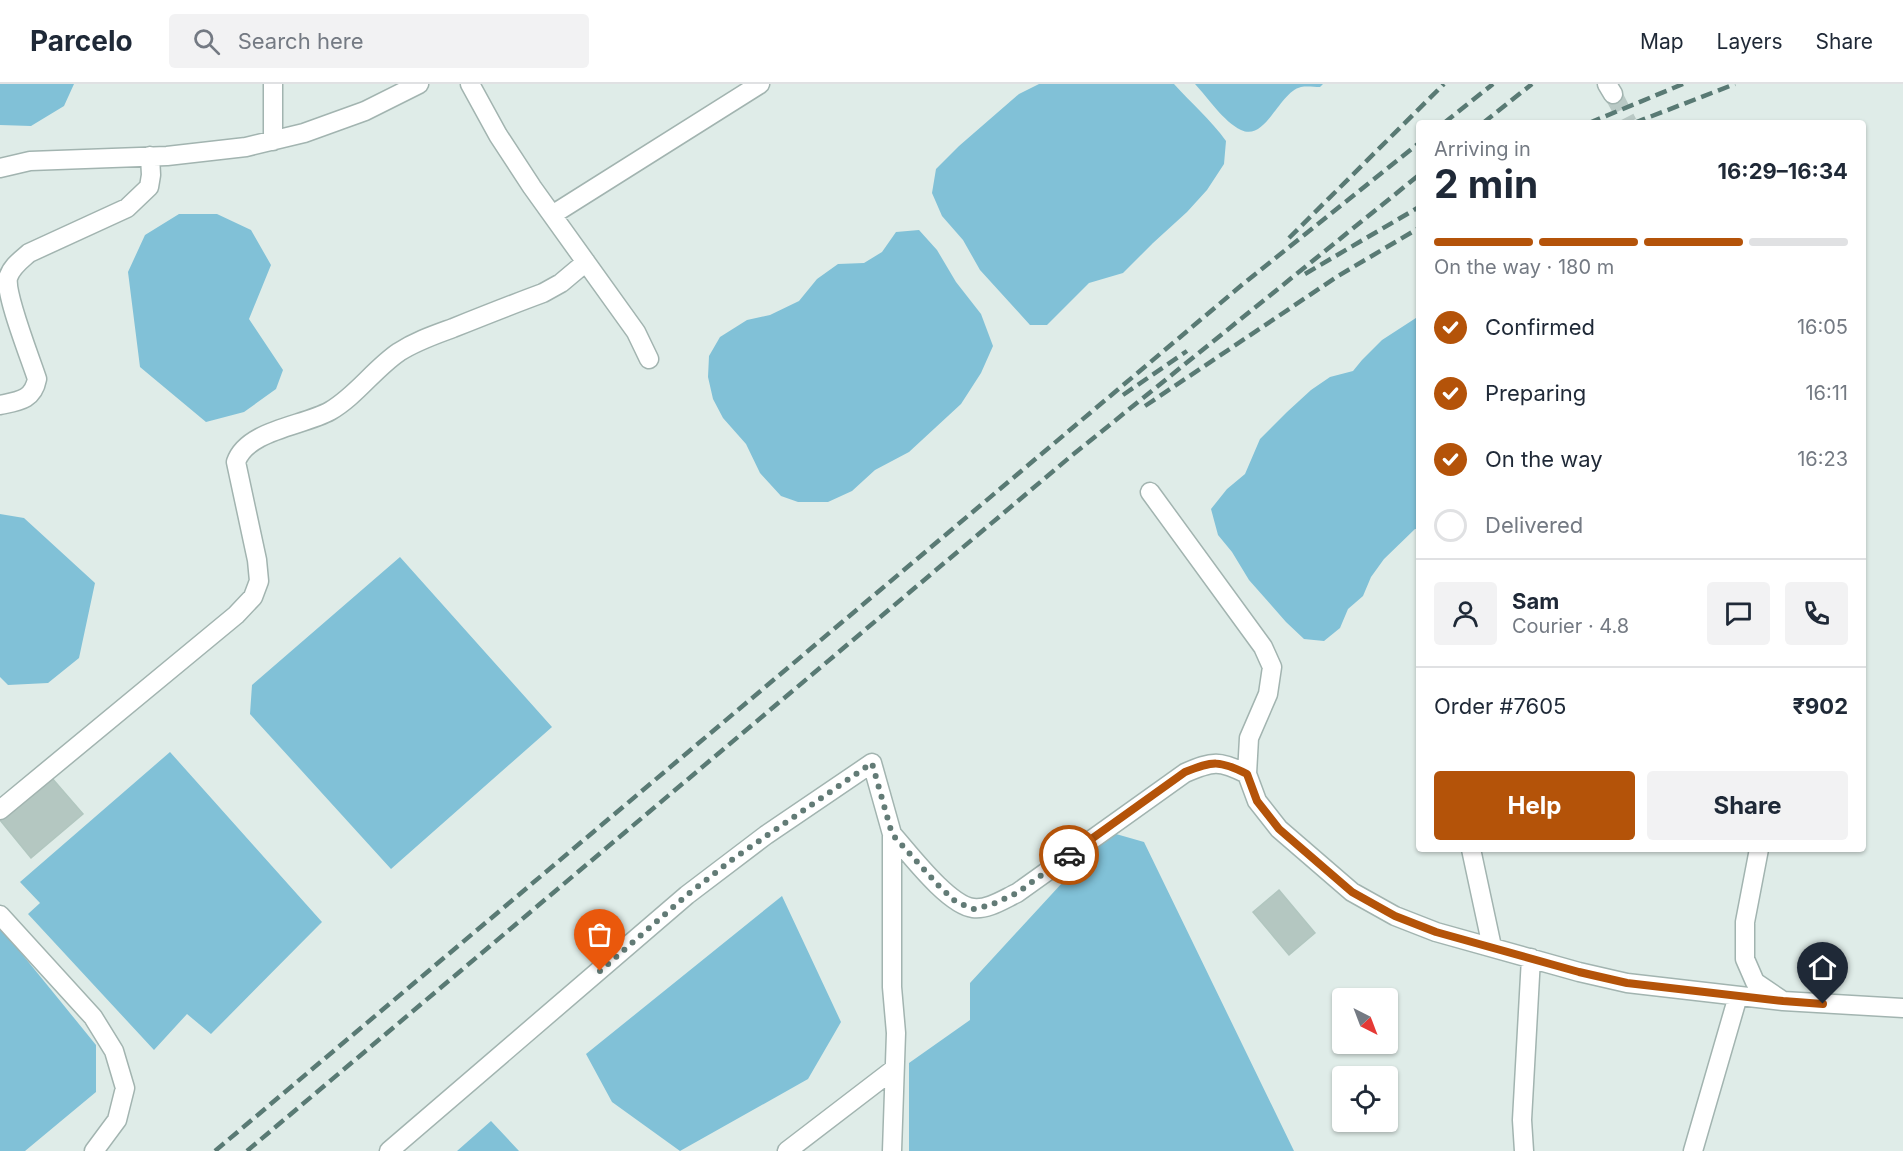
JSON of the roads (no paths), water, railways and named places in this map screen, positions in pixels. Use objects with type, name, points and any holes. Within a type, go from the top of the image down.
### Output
[{"type":"street","points":[[273,84],[273,141]]},
{"type":"street","points":[[470,84],[498,135],[552,215],[582,265],[636,332],[650,358]]},
{"type":"street","points":[[552,215],[760,84]]},
{"type":"street","points":[[0,168],[30,161],[150,156],[246,147],[304,133],[365,111],[407,87]]},
{"type":"street","points":[[0,405],[17,402],[27,397],[35,388],[37,379],[10,297],[8,278],[16,265],[29,253],[127,208],[149,187],[150,156]]},
{"type":"street","points":[[0,810],[237,615],[253,597],[259,581],[257,560],[236,462],[246,446],[263,436],[311,420],[331,410],[380,366],[416,341],[543,293],[561,283],[582,265]]},
{"type":"street","points":[[1150,492],[1263,646],[1272,668],[1268,694],[1249,738],[1247,774],[1257,801],[1279,829],[1352,892],[1395,916],[1436,932],[1627,983],[1783,1001],[1903,1008]]},
{"type":"street","points":[[389,1151],[687,895],[766,835],[872,763],[892,834],[892,987],[896,1034],[892,1151]]},
{"type":"street","points":[[892,834],[956,902],[974,909],[991,905],[1017,893],[1185,772],[1206,764],[1227,764],[1247,774]]},
{"type":"street","points":[[1472,852],[1492,947]]},
{"type":"street","points":[[1758,852],[1745,922],[1745,959],[1755,982],[1783,1001]]},
{"type":"street","points":[[4,918],[93,1017],[114,1051],[125,1088],[117,1120],[94,1151]]},
{"type":"street","points":[[1524,1151],[1522,1120],[1531,958]]},
{"type":"street","points":[[1693,1151],[1738,996]]},
{"type":"street","points":[[787,1151],[894,1069]]},
{"type":"water","points":[[0,84],[74,84],[64,106],[31,126],[0,125]]},
{"type":"water","points":[[1039,84],[1174,84],[1226,141],[1224,164],[1207,190],[1123,273],[1089,283],[1047,325],[1030,325],[980,270],[963,240],[942,216],[932,193],[936,169],[1019,94]]},
{"type":"water","points":[[1195,84],[1323,84],[1320,87],[1301,87],[1293,91],[1265,123],[1250,132],[1241,130],[1228,121]]},
{"type":"water","points":[[179,214],[217,214],[251,230],[271,265],[249,319],[283,370],[276,389],[244,412],[206,422],[140,367],[128,272],[145,235]]},
{"type":"water","points":[[919,230],[937,250],[956,282],[981,314],[993,346],[981,373],[961,404],[909,452],[875,470],[852,491],[828,502],[798,502],[781,496],[760,473],[746,444],[723,418],[713,399],[708,377],[709,356],[720,337],[747,320],[770,315],[799,301],[817,279],[838,264],[864,263],[882,252],[896,232]]},
{"type":"water","points":[[1416,318],[1416,529],[1384,559],[1371,577],[1363,596],[1348,609],[1340,628],[1324,641],[1304,639],[1249,580],[1232,552],[1218,535],[1211,509],[1227,489],[1245,474],[1260,439],[1287,412],[1311,390],[1330,377],[1353,371],[1382,340]]},
{"type":"water","points":[[0,514],[24,518],[95,583],[79,658],[48,683],[8,685],[0,677]]},
{"type":"water","points":[[400,557],[552,727],[391,869],[250,714],[252,685]]},
{"type":"water","points":[[170,752],[322,922],[211,1034],[187,1014],[154,1050],[28,914],[40,903],[20,882]]},
{"type":"water","points":[[1109,832],[1144,842],[1294,1151],[909,1151],[909,1063],[970,1020],[970,983]]},
{"type":"water","points":[[782,896],[841,1022],[808,1079],[680,1151],[612,1102],[586,1054]]},
{"type":"water","points":[[0,927],[96,1045],[96,1092],[25,1151],[0,1151]]},
{"type":"water","points":[[491,1121],[519,1151],[457,1151]]},
{"type":"tunnel","points":[[1613,94],[1626,120]]},
{"type":"railway","points":[[1289,238],[1444,84]]},
{"type":"railway","points":[[1448,120],[1493,84]]},
{"type":"railway","points":[[1487,120],[1532,84]]},
{"type":"railway","points":[[1596,120],[1683,84]]},
{"type":"railway","points":[[1642,120],[1735,84]]},
{"type":"railway","points":[[215,1151],[1243,284],[1416,145]]},
{"type":"railway","points":[[247,1151],[1070,457],[1416,177]]},
{"type":"railway","points":[[1305,274],[1416,209]]},
{"type":"railway","points":[[1145,406],[1338,276],[1416,230]]},
{"type":"railway","points":[[1123,395],[1187,351]]}]
